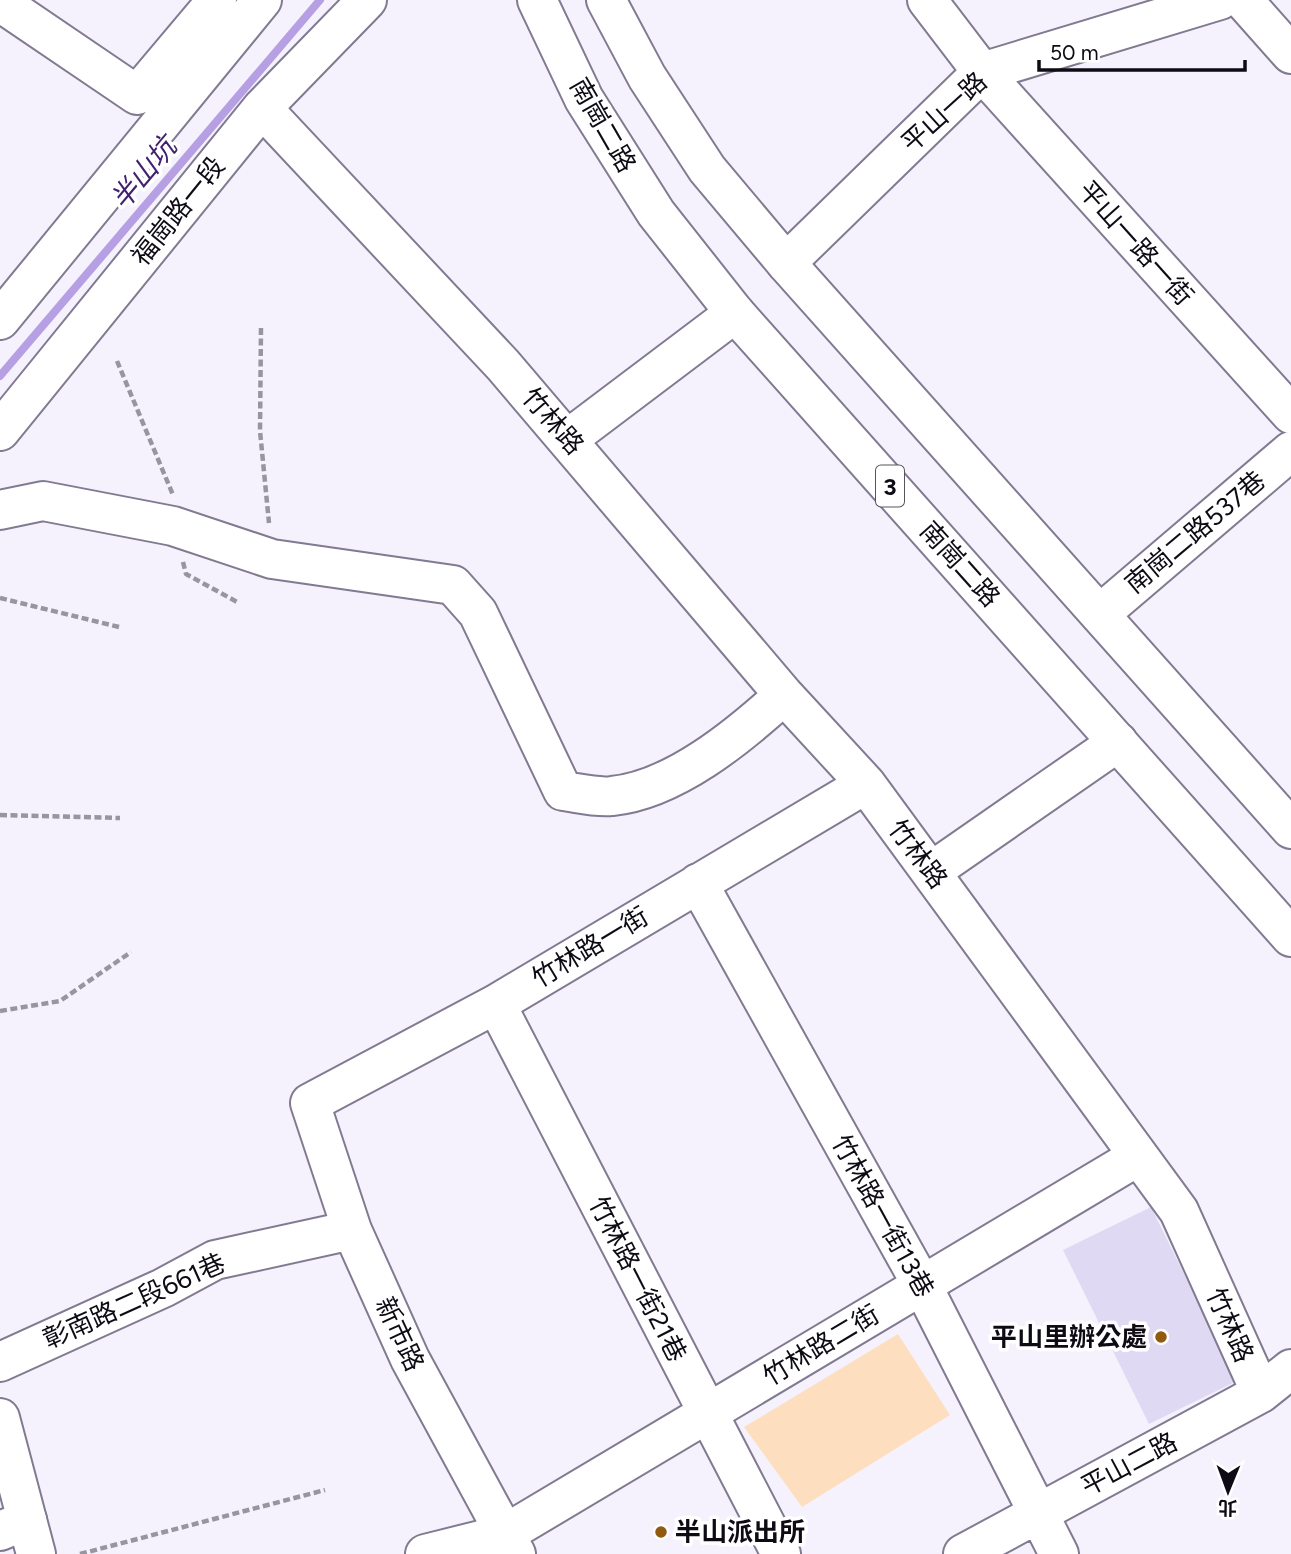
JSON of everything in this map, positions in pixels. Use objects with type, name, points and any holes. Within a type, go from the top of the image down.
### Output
[{"type":"street","points":[[0,2],[137,95],[217,0]]},
{"type":"street","points":[[0,320],[262,0]]},
{"type":"street","name":"福崗路一段","points":[[0,430],[262,108],[367,0]]},
{"type":"street","name":"南崗二路","points":[[537,0],[584,99],[656,213],[735,313],[1291,937]]},
{"type":"street","points":[[606,0],[648,77],[707,169],[786,263],[1291,829]]},
{"type":"street","name":"平山一路一街","points":[[927,0],[982,72],[1291,414]]},
{"type":"street","name":"平山一路","points":[[786,263],[982,72],[1220,0]]},
{"type":"street","points":[[1243,0],[1291,54]]},
{"type":"street","name":"竹林路","points":[[262,108],[503,365],[784,695],[866,784],[1179,1211],[1261,1393]]},
{"type":"street","points":[[568,439],[735,313]]},
{"type":"street","name":"南崗二路537巷","points":[[1100,614],[1291,451]]},
{"type":"street","points":[[0,509],[43,501],[173,526],[272,559],[453,585],[478,613],[563,791],[611,797],[653,786],[737,738],[784,695]]},
{"type":"street","points":[[932,871],[1118,742]]},
{"type":"street","name":"竹林路一街","points":[[310,1103],[496,1004],[866,784]]},
{"type":"street","name":"竹林路一街13巷","points":[[698,883],[922,1285],[1059,1554]]},
{"type":"street","name":"竹林路一街21巷","points":[[496,1004],[781,1554]]},
{"type":"street","name":"新市路","points":[[310,1103],[352,1230],[411,1359],[510,1544]]},
{"type":"street","name":"竹林路二街","points":[[425,1554],[510,1544],[707,1413],[1137,1157]]},
{"type":"street","name":"彰南路二段661巷","points":[[0,1362],[139,1299],[215,1260],[352,1230]]},
{"type":"street","name":"平山二路","points":[[963,1554],[1261,1393],[1291,1369]]},
{"type":"street","points":[[0,1418],[21,1535]]},
{"type":"path","points":[[261,328],[260,431],[272,559]]},
{"type":"path","points":[[0,598],[119,627]]},
{"type":"path","points":[[0,815],[120,818]]},
{"type":"path","points":[[0,1011],[60,1001],[131,952]]},
{"type":"path","points":[[80,1554],[325,1490]]},
{"type":"shaded area","points":[[898,1334],[950,1415],[802,1507],[744,1427]]},
{"type":"building","name":"平山里辦公處","points":[[1151,1207],[1237,1381],[1149,1424],[1063,1250]]},
{"type":"waterway","name":"半山坑","points":[[0,376],[320,0]]},
{"type":"place","name":"平山里辦公處","points":[[1161,1337]]},
{"type":"place","name":"半山派出所","points":[[661,1532]]}]
